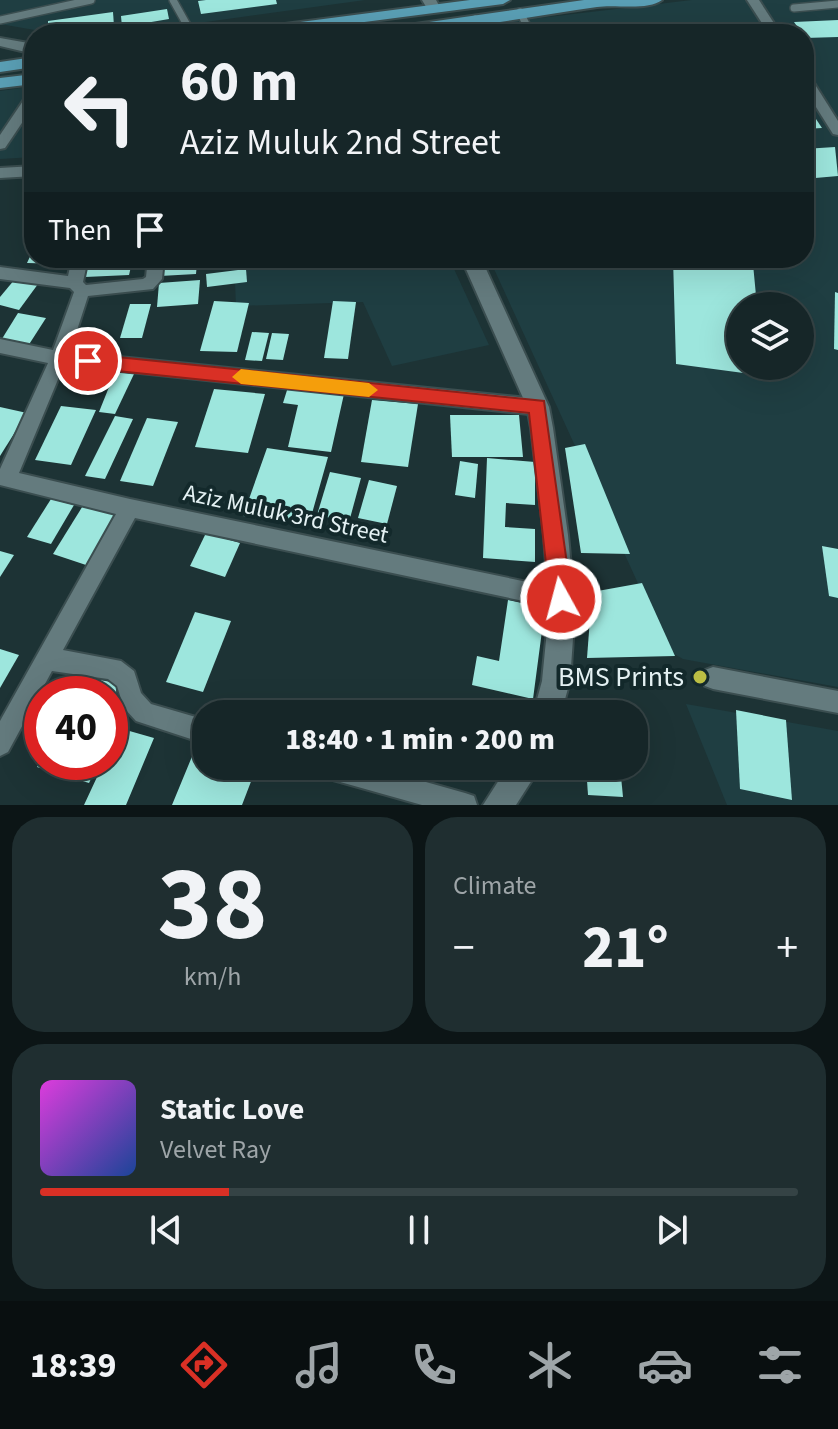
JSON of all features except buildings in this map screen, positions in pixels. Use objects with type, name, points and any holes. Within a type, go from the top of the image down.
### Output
[{"type":"main road","points":[[302,24],[431,4],[503,0]]},
{"type":"main road","points":[[442,24],[612,0],[655,0]]},
{"type":"main road","points":[[0,67],[24,63]]},
{"type":"main road","points":[[0,83],[24,80]]},
{"type":"street","points":[[753,0],[769,24]]},
{"type":"street","points":[[0,42],[24,47]]},
{"type":"street","points":[[814,94],[838,131]]},
{"type":"street","points":[[0,145],[24,110]]},
{"type":"street","points":[[0,173],[24,172]]},
{"type":"street","points":[[4,477],[59,358],[78,287],[79,268]]},
{"type":"street","points":[[0,273],[78,287],[147,285],[154,279],[155,268]]},
{"type":"street","points":[[475,268],[538,407],[561,599],[552,700]]},
{"type":"street","points":[[0,346],[59,358],[538,407]]},
{"type":"street","name":"Aziz Muluk 3rd Street","points":[[4,477],[130,508],[561,599]]},
{"type":"street","points":[[0,744],[130,508]]},
{"type":"street","points":[[46,659],[113,669],[126,679],[132,700],[144,713],[192,728]]},
{"type":"street","points":[[713,678],[838,702]]},
{"type":"street","points":[[376,780],[465,805]]},
{"type":"street","points":[[498,805],[516,780]]},
{"type":"lane","points":[[0,20],[91,0]]},
{"type":"lane","points":[[173,0],[186,24]]},
{"type":"lane","points":[[794,8],[838,4]]},
{"type":"lane","points":[[520,12],[526,24]]},
{"type":"lane","points":[[475,19],[478,24]]},
{"type":"shaded area","points":[[0,0],[365,0],[191,24],[24,24],[24,28],[0,24]]},
{"type":"shaded area","points":[[692,0],[838,0],[838,687],[683,659],[669,651],[494,268],[814,268],[814,24],[489,24]]},
{"type":"shaded area","points":[[24,87],[24,158],[0,159],[0,91]]},
{"type":"shaded area","points":[[234,268],[454,268],[489,345],[392,366],[363,302],[236,306]]},
{"type":"shaded area","points":[[686,704],[838,731],[838,805],[727,805]]},
{"type":"slow traffic","points":[[241,377],[369,390]]},
{"type":"place","name":"BMS Prints","points":[[700,677]]},
{"type":"route","points":[[88,361],[538,407],[561,599]]}]
